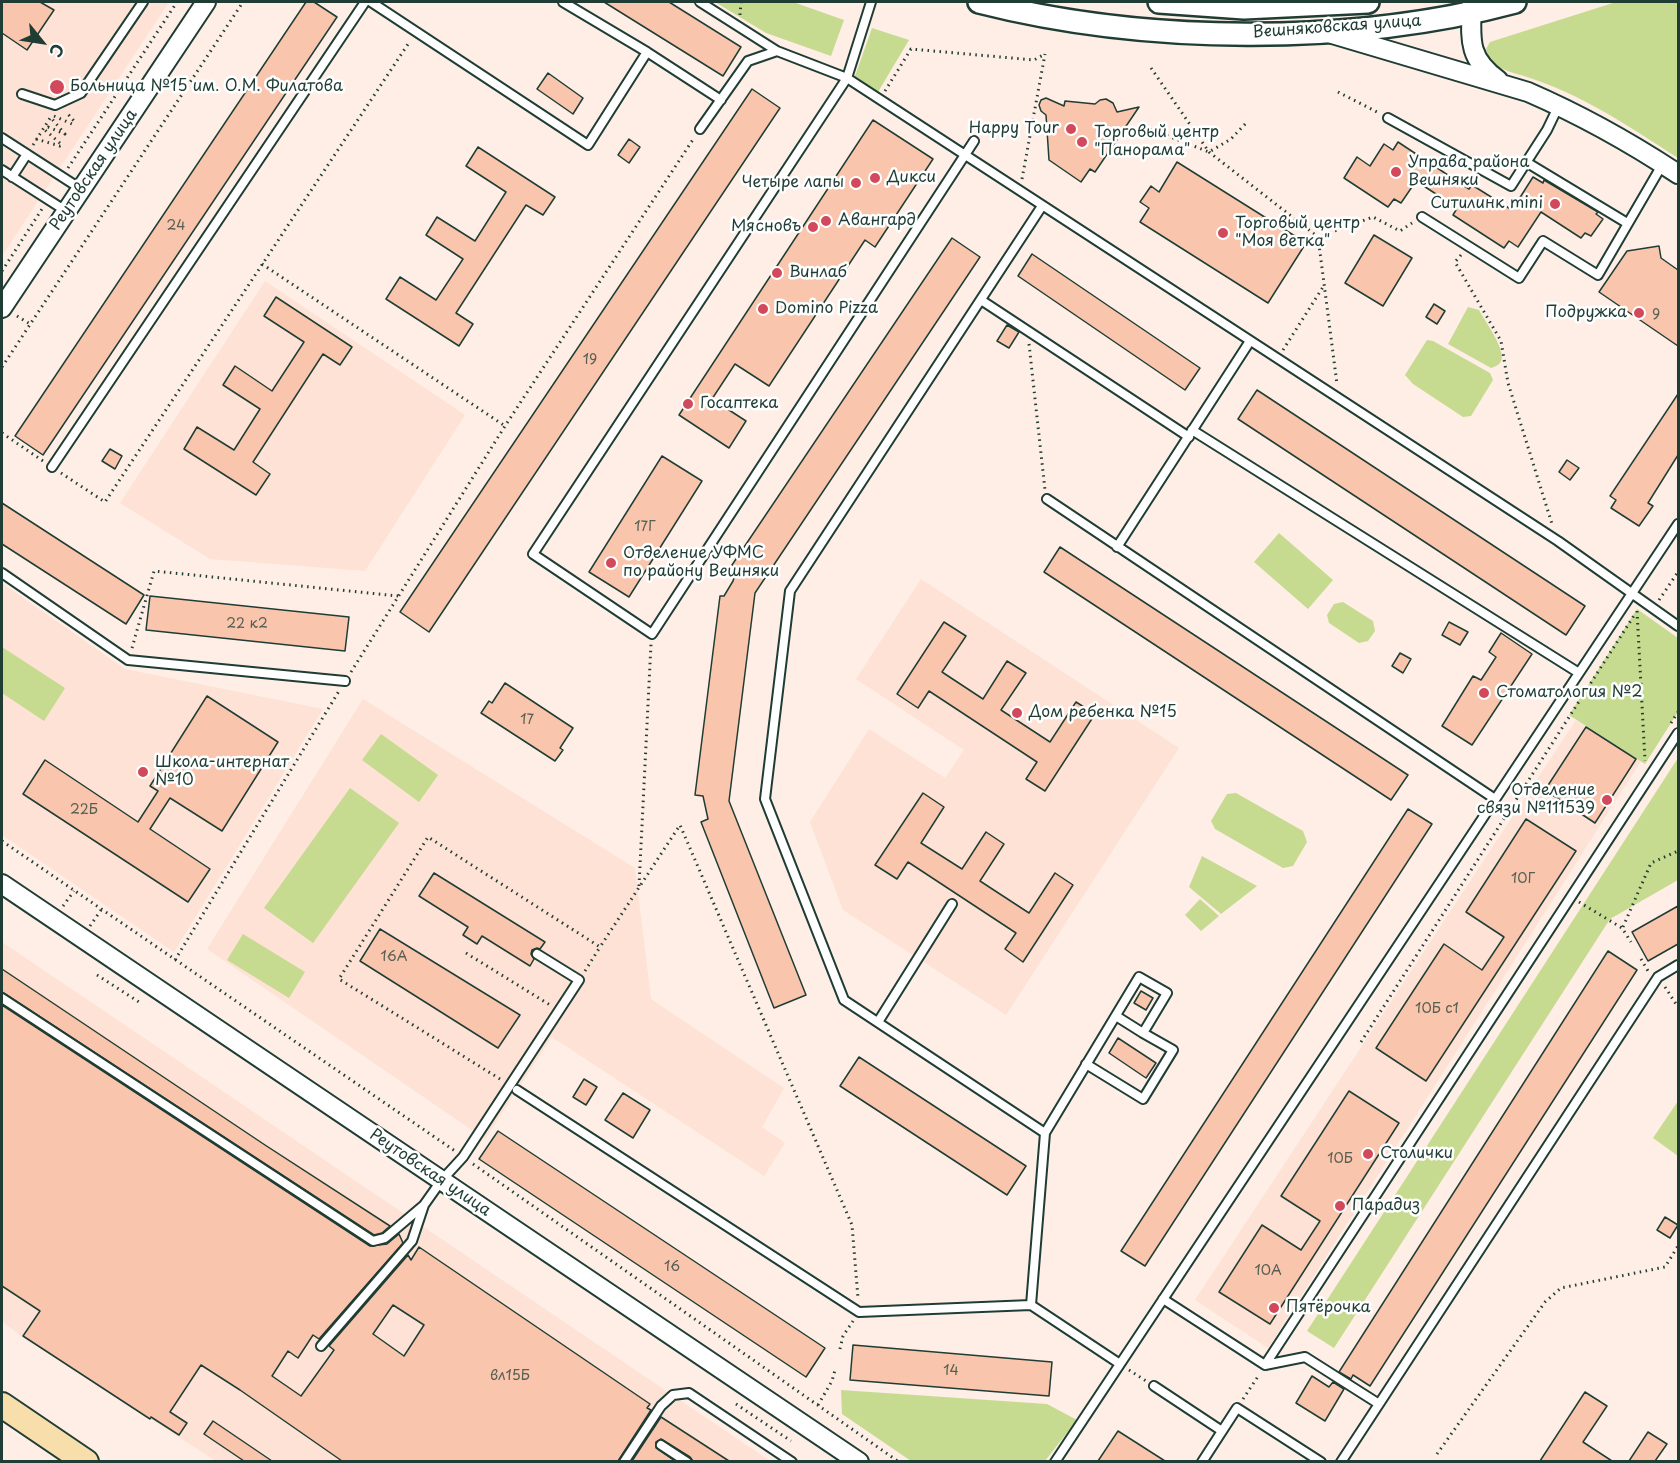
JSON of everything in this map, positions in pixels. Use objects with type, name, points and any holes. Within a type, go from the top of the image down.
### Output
[{"type":"highway","points":[[4,1401],[24,1420],[86,1461]]},
{"type":"main road","name":"Вешняковская улица","points":[[979,2],[1041,15],[1125,27],[1241,34],[1323,31],[1428,21],[1472,7],[1515,2]]},
{"type":"main road","name":"Вешняковская улица","points":[[1159,2],[1244,8],[1368,2]]},
{"type":"street","name":"Реутовская улица","points":[[2,308],[206,2]]},
{"type":"street","points":[[1472,7],[1472,40],[1475,55],[1484,70],[1503,83]]},
{"type":"street","points":[[1323,31],[1503,83],[1559,105],[1618,136],[1678,174]]},
{"type":"street","name":"Реутовская улица","points":[[2,884],[859,1461]]},
{"type":"lane","points":[[22,94],[43,102],[59,104],[81,93],[143,2]]},
{"type":"lane","points":[[52,467],[365,2]]},
{"type":"lane","points":[[371,2],[588,145],[647,52]]},
{"type":"lane","points":[[563,2],[647,52],[720,100]]},
{"type":"lane","points":[[700,2],[777,51],[847,78],[1558,541],[1678,626]]},
{"type":"lane","points":[[871,2],[847,78],[533,554],[652,634],[974,141]]},
{"type":"lane","points":[[700,129],[748,62],[777,51]]},
{"type":"lane","points":[[1388,118],[1511,186],[1547,130],[1559,105]]},
{"type":"lane","points":[[2,138],[81,189]]},
{"type":"lane","points":[[12,177],[27,154]]},
{"type":"lane","points":[[1527,162],[1627,223]]},
{"type":"lane","points":[[1422,217],[1519,278],[1543,242],[1598,274],[1663,164]]},
{"type":"lane","points":[[2,170],[66,211]]},
{"type":"lane","points":[[1042,206],[790,591],[765,799],[844,1000],[1045,1133]]},
{"type":"lane","points":[[981,300],[1191,433],[1580,673]]},
{"type":"lane","points":[[1117,546],[1250,342]]},
{"type":"lane","points":[[1047,499],[1495,799]]},
{"type":"lane","points":[[1055,1461],[1678,524]]},
{"type":"lane","points":[[2,573],[128,660],[345,681]]},
{"type":"lane","points":[[1266,1365],[1678,733]]},
{"type":"lane","points":[[878,1022],[952,904]]},
{"type":"lane","points":[[2,998],[373,1241],[385,1238],[424,1205],[441,1181],[463,1157],[513,1088],[579,980],[537,954]]},
{"type":"lane","points":[[1341,1461],[1658,977],[1678,966]]},
{"type":"lane","points":[[1031,1305],[1045,1133],[1139,977],[1167,993],[1143,1033]]},
{"type":"lane","points":[[1086,1064],[1143,1099],[1173,1050],[1116,1016]]},
{"type":"lane","points":[[513,1088],[859,1311],[1031,1305],[1120,1364]]},
{"type":"lane","points":[[321,1346],[412,1241],[424,1205]]},
{"type":"lane","points":[[1163,1299],[1266,1365],[1305,1357],[1379,1404]]},
{"type":"lane","points":[[1154,1386],[1222,1431]]},
{"type":"lane","points":[[624,1461],[661,1406],[673,1395],[689,1393],[792,1461]]},
{"type":"lane","points":[[1202,1461],[1237,1408],[1321,1461]]},
{"type":"lane","points":[[661,1445],[687,1461]]},
{"type":"path","points":[[62,177],[177,2]]},
{"type":"path","points":[[2,367],[243,2]]},
{"type":"path","points":[[2,433],[105,502],[416,32]]},
{"type":"path","points":[[879,100],[911,49],[1034,60],[1045,54],[1020,192]]},
{"type":"path","points":[[1151,68],[1209,152]]},
{"type":"path","points":[[1338,92],[1388,118]]},
{"type":"path","points":[[27,154],[36,139],[59,104],[74,121],[72,124],[54,116],[52,119],[65,134],[48,127],[45,130],[62,144],[60,146],[36,139]]},
{"type":"path","points":[[1209,152],[1231,139],[1248,121]]},
{"type":"path","points":[[175,960],[345,681],[505,426],[700,129]]},
{"type":"path","points":[[1150,129],[1209,152],[1318,237],[1339,399]]},
{"type":"path","points":[[2,271],[47,200]]},
{"type":"path","points":[[1318,237],[1373,217],[1401,231],[1422,217]]},
{"type":"path","points":[[1467,246],[1455,262],[1501,341],[1508,383],[1558,541]]},
{"type":"path","points":[[262,264],[505,426]]},
{"type":"path","points":[[1277,359],[1324,286]]},
{"type":"path","points":[[1027,330],[1047,499]]},
{"type":"path","points":[[128,660],[154,571],[399,596]]},
{"type":"path","points":[[1637,609],[1653,608],[1678,572]]},
{"type":"path","points":[[1637,609],[1646,615]]},
{"type":"path","points":[[1637,609],[1645,764]]},
{"type":"path","points":[[1361,1042],[1637,609]]},
{"type":"path","points":[[639,888],[652,634]]},
{"type":"path","points":[[579,980],[680,825],[852,1225],[859,1311],[843,1336],[840,1349]]},
{"type":"path","points":[[513,1088],[339,979],[428,837],[600,947]]},
{"type":"path","points":[[2,841],[463,1157],[899,1461]]},
{"type":"path","points":[[1622,927],[1651,862],[1678,851]]},
{"type":"path","points":[[1571,897],[1622,927],[1631,942]]},
{"type":"path","points":[[466,953],[559,1011]]},
{"type":"path","points":[[97,975],[139,1002]]},
{"type":"path","points":[[1437,1454],[1545,1302],[1561,1288],[1665,1267],[1678,1246]]},
{"type":"path","points":[[1120,1364],[1154,1386]]},
{"type":"path","points":[[1237,1408],[1266,1365]]},
{"type":"path","points":[[818,1405],[832,1381],[835,1370]]},
{"type":"path","points":[[736,1404],[791,1441]]},
{"type":"shaded area","name":"Больница №15 им. О.М. Филатова","points":[[2,2],[169,2],[2,256]]},
{"type":"shaded area","points":[[265,281],[465,415],[365,571],[210,559],[120,503]]},
{"type":"shaded area","points":[[921,579],[1179,748],[1006,1015],[843,910],[810,822],[869,729],[945,778],[964,750],[856,679]]},
{"type":"shaded area","name":"Школа-интернат №10","points":[[2,583],[125,669],[323,709],[174,952],[2,835]]},
{"type":"shaded area","points":[[363,699],[635,868],[651,999],[784,1088],[762,1127],[785,1143],[764,1176],[552,1037],[485,1139],[207,949]]},
{"type":"shaded area","points":[[1576,720],[1641,761],[1268,1348],[1195,1300]]},
{"type":"shaded area","points":[[2,942],[770,1461],[234,1462],[230,1459],[229,1461],[216,1461],[21,1336],[2,1321]]},
{"type":"green space","points":[[715,2],[793,2],[844,20],[831,56],[766,33]]},
{"type":"green space","points":[[1616,2],[1678,2],[1678,158],[1585,101],[1545,83],[1500,68],[1488,55],[1486,49],[1490,42]]},
{"type":"green space","points":[[872,28],[909,40],[878,92],[855,76]]},
{"type":"green space","points":[[1468,307],[1479,310],[1499,344],[1502,358],[1500,363],[1494,367],[1491,368],[1448,344]]},
{"type":"green space","points":[[1427,340],[1433,341],[1490,373],[1493,380],[1471,416],[1463,417],[1413,384],[1405,375]]},
{"type":"green space","points":[[1279,533],[1333,580],[1308,609],[1254,562]]},
{"type":"green space","points":[[1343,602],[1373,621],[1375,631],[1368,641],[1359,643],[1329,623],[1327,615],[1334,604]]},
{"type":"green space","points":[[1637,609],[1678,638],[1678,712],[1645,764],[1569,715]]},
{"type":"green space","points":[[2,647],[65,688],[44,721],[2,693]]},
{"type":"green space","points":[[381,734],[438,775],[419,802],[362,760]]},
{"type":"green space","points":[[1678,758],[1678,880],[1610,919],[1334,1348],[1307,1331]]},
{"type":"green space","points":[[350,788],[399,823],[313,943],[264,908]]},
{"type":"green space","points":[[1236,793],[1303,831],[1307,842],[1293,866],[1283,868],[1215,829],[1211,821],[1227,794]]},
{"type":"green space","points":[[1202,856],[1257,886],[1221,914],[1189,887]]},
{"type":"green space","points":[[1200,899],[1219,916],[1201,931],[1185,915]]},
{"type":"green space","points":[[243,934],[305,972],[289,998],[227,960]]},
{"type":"green space","points":[[1678,1101],[1678,1156],[1653,1138]]},
{"type":"green space","points":[[841,1390],[1047,1404],[1077,1420],[1045,1461],[911,1461],[842,1414]]},
{"type":"building","points":[[2,2],[40,2],[54,10],[27,50],[2,33]]},
{"type":"building","points":[[306,2],[314,2],[337,17],[43,455],[15,436]]},
{"type":"building","points":[[604,2],[669,2],[741,47],[723,76]]},
{"type":"building","points":[[548,73],[583,98],[573,114],[537,89]]},
{"type":"building","points":[[752,89],[780,108],[429,632],[400,612]]},
{"type":"building","name":"Торговый центр \"Панорама\"","points":[[1046,98],[1064,106],[1065,101],[1095,104],[1106,99],[1113,103],[1117,112],[1139,107],[1095,172],[1090,169],[1081,182],[1049,160],[1046,115],[1041,111],[1039,105],[1041,100]]},
{"type":"building","points":[[873,120],[933,159],[875,247],[865,240],[769,386],[735,364],[712,399],[746,421],[729,448],[679,415]]},
{"type":"building","points":[[629,139],[640,147],[629,163],[618,155]]},
{"type":"building","points":[[1398,142],[1469,189],[1472,185],[1512,210],[1533,177],[1543,183],[1544,180],[1598,212],[1596,214],[1603,219],[1591,236],[1585,233],[1581,238],[1541,212],[1518,247],[1509,241],[1504,248],[1453,215],[1456,210],[1451,207],[1453,205],[1416,181],[1401,203],[1394,199],[1388,207],[1344,178],[1357,157],[1370,166],[1384,144],[1393,150]]},
{"type":"building","points":[[478,147],[555,197],[543,215],[526,205],[456,313],[473,324],[459,346],[386,299],[400,277],[436,300],[463,259],[426,235],[437,217],[475,241],[506,192],[466,166]]},
{"type":"building","name":"Торговый центр \"Моя ветка\"","points":[[1177,162],[1306,243],[1268,303],[1140,222],[1149,208],[1140,202],[1151,186],[1159,192]]},
{"type":"building","points":[[1374,235],[1412,258],[1383,306],[1345,283]]},
{"type":"building","points":[[952,238],[980,257],[755,593],[729,801],[806,995],[774,1008],[701,822],[708,819],[703,796],[695,795],[720,596],[724,596],[733,581],[737,569],[732,565]]},
{"type":"building","points":[[1659,246],[1661,258],[1678,270],[1678,346],[1599,292],[1627,251]]},
{"type":"building","points":[[1032,254],[1200,368],[1185,390],[1018,276]]},
{"type":"building","points":[[276,297],[352,347],[340,365],[323,354],[253,462],[270,474],[256,495],[184,449],[197,427],[234,450],[260,409],[223,385],[235,366],[272,391],[304,342],[264,316]]},
{"type":"building","points":[[1434,304],[1445,311],[1437,324],[1426,317]]},
{"type":"building","points":[[1007,325],[1019,332],[1009,348],[997,341]]},
{"type":"building","points":[[1257,390],[1585,606],[1566,635],[1238,419]]},
{"type":"building","points":[[1678,394],[1678,455],[1648,503],[1653,506],[1639,526],[1611,508],[1616,500],[1610,496]]},
{"type":"building","points":[[110,449],[122,456],[115,469],[102,461]]},
{"type":"building","points":[[662,456],[702,481],[629,597],[589,572]]},
{"type":"building","points":[[1567,460],[1579,468],[1570,480],[1559,472]]},
{"type":"building","points":[[2,503],[144,595],[126,624],[2,544]]},
{"type":"building","points":[[1060,547],[1408,775],[1391,800],[1044,572]]},
{"type":"building","points":[[150,596],[349,617],[345,651],[146,630]]},
{"type":"building","points":[[944,622],[966,636],[942,672],[983,699],[1007,661],[1026,673],[1001,710],[1050,742],[1076,702],[1095,714],[1045,791],[1026,779],[1037,762],[929,691],[918,708],[897,694]]},
{"type":"building","points":[[1449,622],[1468,632],[1460,645],[1442,635]]},
{"type":"building","name":"Стоматология №2","points":[[1501,633],[1532,654],[1472,745],[1442,726],[1473,676],[1481,680],[1496,657],[1489,652]]},
{"type":"building","points":[[1400,653],[1411,659],[1403,673],[1392,666]]},
{"type":"building","points":[[505,683],[573,728],[560,748],[563,750],[555,761],[481,713],[489,701],[492,703]]},
{"type":"building","points":[[207,696],[278,742],[222,831],[170,798],[150,829],[210,869],[188,902],[23,794],[45,760],[138,822],[158,791],[150,786]]},
{"type":"building","points":[[1586,727],[1636,759],[1595,823],[1545,790]]},
{"type":"building","points":[[923,793],[944,807],[921,843],[962,869],[986,832],[1004,844],[980,881],[1029,913],[1055,873],[1073,885],[1023,962],[1005,949],[1016,933],[908,862],[897,879],[875,865]]},
{"type":"building","points":[[1408,809],[1432,824],[1145,1266],[1121,1251]]},
{"type":"building","points":[[1526,819],[1576,851],[1426,1081],[1376,1048],[1444,944],[1482,970],[1504,937],[1466,912]]},
{"type":"building","points":[[434,873],[545,942],[540,949],[532,950],[531,954],[534,959],[530,966],[482,936],[477,944],[463,935],[468,927],[419,896]]},
{"type":"building","points":[[1678,906],[1678,944],[1648,961],[1632,932]]},
{"type":"building","points":[[380,929],[520,1015],[498,1048],[360,961]]},
{"type":"building","points":[[1608,951],[1637,970],[1370,1386],[1353,1375],[1351,1379],[1339,1372]]},
{"type":"building","points":[[2,969],[390,1226],[382,1233],[374,1235],[2,992]]},
{"type":"building","points":[[1141,991],[1153,998],[1146,1010],[1134,1003]]},
{"type":"building","points":[[2,1005],[370,1246],[387,1244],[399,1234],[403,1243],[319,1339],[313,1335],[298,1358],[288,1351],[272,1376],[301,1396],[334,1350],[329,1346],[408,1255],[411,1260],[419,1247],[650,1404],[647,1408],[651,1410],[618,1461],[342,1461],[201,1365],[170,1412],[187,1423],[179,1435],[151,1417],[150,1419],[23,1336],[40,1311],[2,1286]],"holes":[[[393,1305],[424,1325],[404,1356],[373,1334]]]},
{"type":"building","points":[[1118,1038],[1156,1063],[1146,1078],[1109,1053]]},
{"type":"building","points":[[859,1057],[1026,1166],[1007,1195],[840,1086]]},
{"type":"building","points":[[584,1079],[597,1087],[586,1105],[573,1097]]},
{"type":"building","points":[[1349,1091],[1399,1123],[1270,1324],[1219,1292],[1262,1225],[1301,1250],[1320,1221],[1281,1196]]},
{"type":"building","points":[[623,1093],[650,1110],[633,1138],[605,1120]]},
{"type":"building","points":[[498,1131],[825,1348],[806,1377],[479,1159]]},
{"type":"building","points":[[1665,1217],[1678,1225],[1670,1238],[1657,1230]]},
{"type":"building","points":[[853,1345],[1052,1362],[1049,1396],[850,1380]]},
{"type":"building","points":[[1312,1376],[1329,1387],[1333,1382],[1344,1389],[1325,1421],[1296,1403]]},
{"type":"building","points":[[1585,1392],[1607,1406],[1583,1442],[1612,1461],[1540,1461]]},
{"type":"building","points":[[661,1417],[729,1461],[693,1461],[661,1439],[656,1442],[656,1448],[675,1461],[632,1461]]},
{"type":"building","points":[[213,1421],[272,1461],[244,1461],[204,1434]]},
{"type":"building","points":[[1118,1431],[1165,1461],[1098,1461]]},
{"type":"building","points":[[1648,1432],[1667,1444],[1655,1461],[1629,1461]]},
{"type":"place","name":"Больница №15 им. О.М. Филатова","points":[[57,87]]},
{"type":"place","name":"Happy Tour","points":[[1071,129]]},
{"type":"place","name":"Торговый центр \"Панорама\"","points":[[1082,142]]},
{"type":"place","name":"Управа района Вешняки","points":[[1396,172]]},
{"type":"place","name":"Дикси","points":[[875,178]]},
{"type":"place","name":"Четыре лапы","points":[[856,183]]},
{"type":"place","name":"Ситилинк mini","points":[[1555,204]]},
{"type":"place","name":"Авангард","points":[[826,221]]},
{"type":"place","name":"Мясновъ","points":[[813,227]]},
{"type":"place","name":"Торговый центр \"Моя ветка\"","points":[[1223,233]]},
{"type":"place","name":"Винлаб","points":[[777,273]]},
{"type":"place","name":"Domino Pizza","points":[[763,309]]},
{"type":"place","name":"Подружка","points":[[1639,313]]},
{"type":"place","name":"Госаптека","points":[[688,404]]},
{"type":"place","name":"Отделение УФМС по району Вешняки","points":[[611,563]]},
{"type":"place","name":"Стоматология №2","points":[[1484,693]]},
{"type":"place","name":"Дом ребенка №15","points":[[1017,713]]},
{"type":"place","name":"Школа-интернат №10","points":[[143,772]]},
{"type":"place","name":"Отделение связи №111539","points":[[1607,800]]},
{"type":"place","name":"Столички","points":[[1368,1154]]},
{"type":"place","name":"Парадиз","points":[[1340,1206]]},
{"type":"place","name":"Пятёрочка","points":[[1274,1308]]}]
